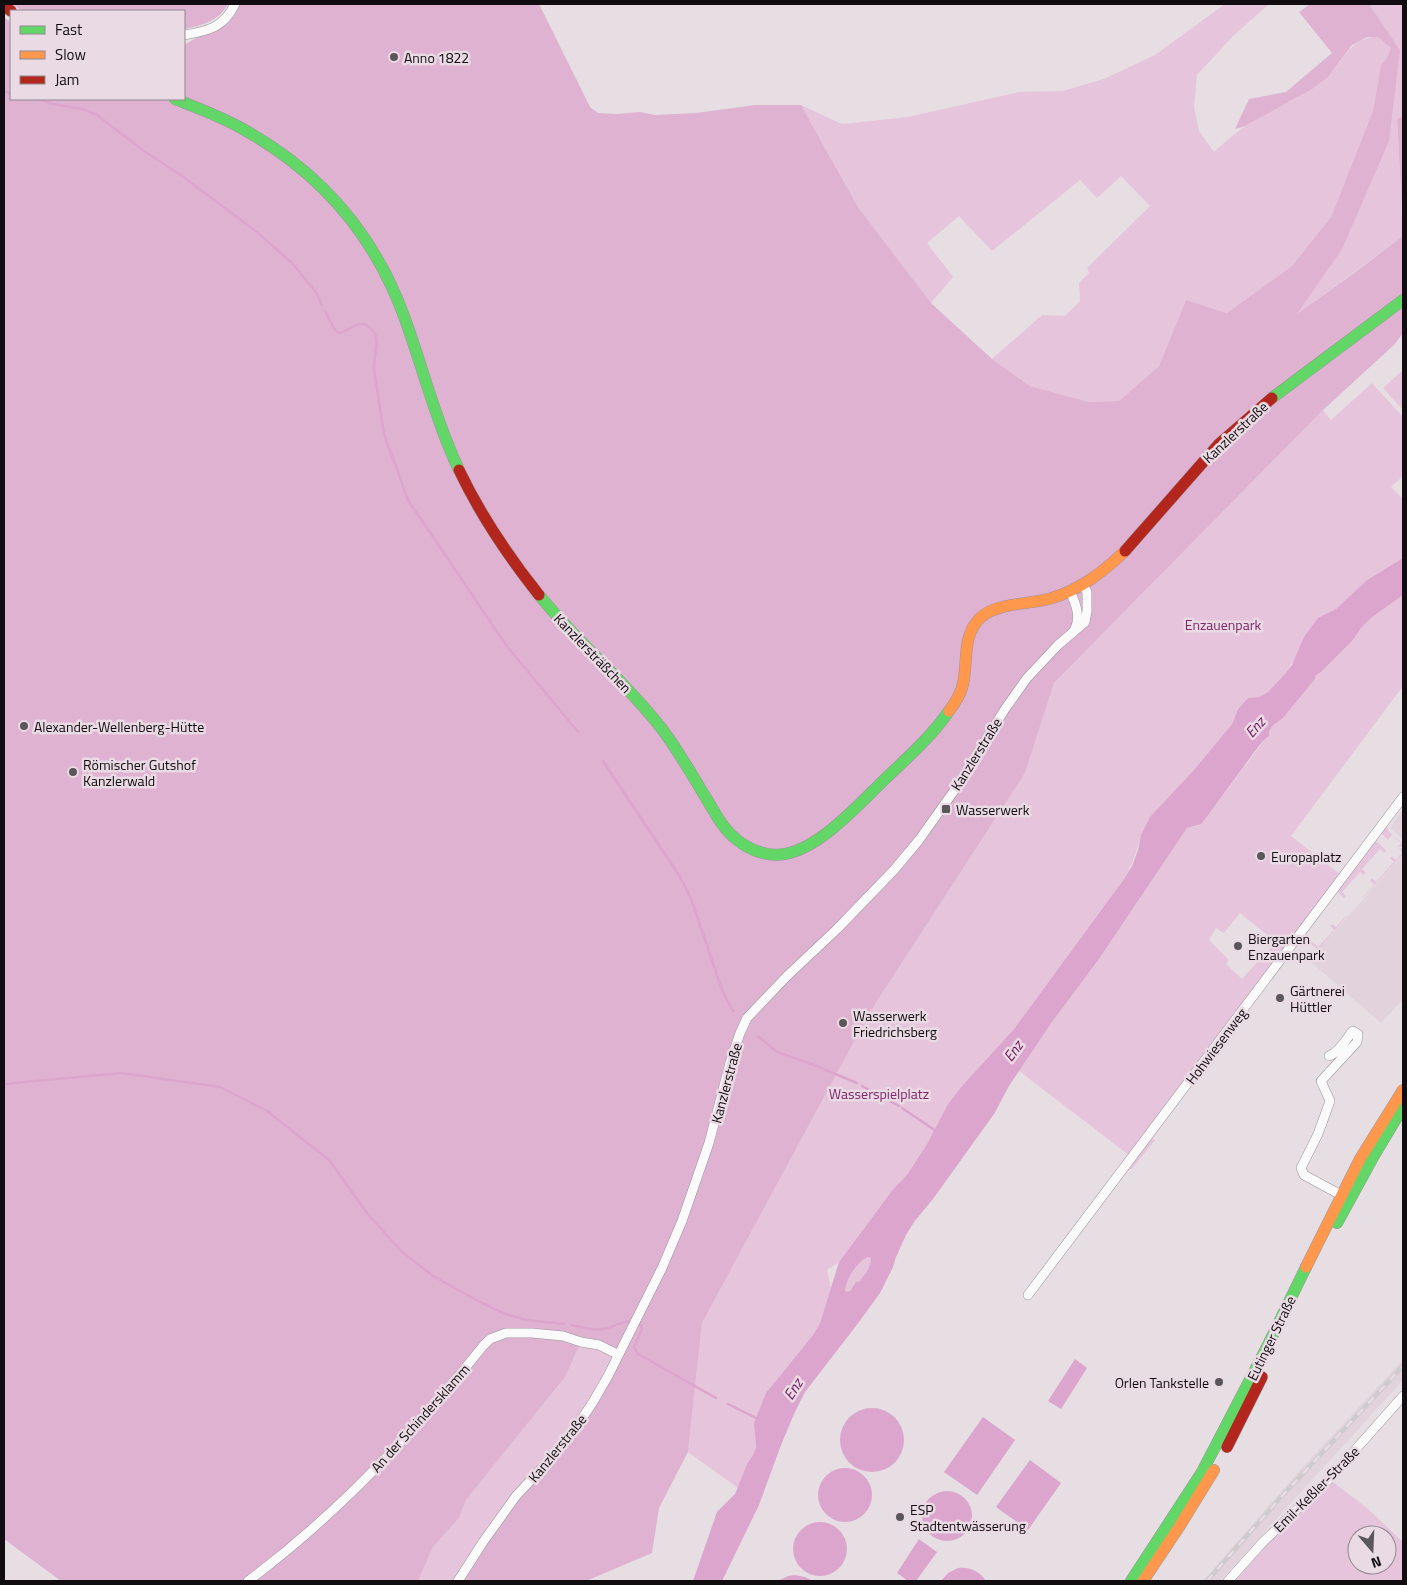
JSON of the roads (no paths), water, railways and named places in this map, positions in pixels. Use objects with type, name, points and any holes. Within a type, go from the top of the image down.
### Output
[{"type":"main road","name":"Kanzlersträßchen","points":[[178,100],[239,127],[281,152],[317,181],[349,216],[374,253],[393,288],[448,444],[464,481],[493,532],[532,586],[559,618],[654,720],[679,753],[723,826],[739,842],[751,850],[764,854],[782,854],[803,848],[851,812],[901,763],[935,728],[949,711],[960,693],[966,673],[968,636],[980,617],[992,611],[1035,603],[1083,585]]},
{"type":"main road","name":"Kanzlerstraße","points":[[1083,585],[1108,567],[1124,552],[1218,446],[1252,414],[1403,300]]},
{"type":"main road","name":"Eutinger Straße","points":[[1131,1581],[1174,1518],[1221,1438],[1340,1195],[1403,1090]]},
{"type":"main road","name":"Eutinger Straße","points":[[1143,1581],[1196,1500],[1244,1416],[1350,1199],[1403,1107]]},
{"type":"street","points":[[185,36],[219,26],[230,16],[236,4]]},
{"type":"street","name":"Kanzlerstraße","points":[[458,1581],[516,1496],[573,1432],[608,1376],[617,1354],[662,1268],[682,1221],[709,1144],[740,1032],[748,1018],[894,870],[919,840],[956,788],[1005,709],[1027,678],[1058,645],[1085,622],[1087,592],[1083,585]]},
{"type":"street","points":[[1070,591],[1078,620],[1070,636]]},
{"type":"street","name":"Hohwiesenweg","points":[[1028,1295],[1403,797]]},
{"type":"street","points":[[1329,1056],[1339,1049],[1353,1031],[1358,1034],[1357,1042],[1321,1081],[1330,1101],[1318,1134],[1301,1168],[1304,1175],[1340,1195]]},
{"type":"street","name":"An der Schindersklamm","points":[[248,1581],[300,1541],[379,1466],[490,1339],[506,1333],[548,1334],[598,1345],[617,1354]]},
{"type":"street","name":"Emil-Keßler-Straße","points":[[1228,1581],[1263,1542],[1333,1475],[1403,1396]]},
{"type":"water","name":"Enz","points":[[1403,558],[1403,595],[1371,618],[1353,640],[1316,675],[1315,679],[1283,718],[1273,725],[1269,736],[1258,747],[1201,824],[1187,828],[1099,959],[1052,1022],[1009,1086],[994,1114],[933,1199],[914,1222],[906,1235],[880,1293],[805,1392],[781,1445],[759,1505],[722,1581],[693,1581],[717,1512],[735,1494],[747,1464],[753,1455],[756,1447],[754,1423],[766,1393],[813,1335],[820,1323],[839,1262],[894,1188],[907,1175],[927,1144],[948,1104],[1014,1029],[1124,879],[1132,866],[1141,835],[1150,817],[1194,770],[1232,724],[1238,709],[1248,698],[1259,697],[1268,692],[1283,676],[1292,665],[1304,637],[1318,618],[1336,609],[1367,580]],"holes":[[[867,1257],[871,1258],[866,1273],[850,1291],[846,1292],[846,1285],[853,1271]]]},
{"type":"water","points":[[1075,1359],[1087,1368],[1061,1409],[1048,1401]]},
{"type":"water","points":[[872,1408],[890,1414],[898,1422],[904,1440],[898,1458],[890,1466],[872,1472],[854,1466],[846,1458],[840,1440],[846,1422],[854,1414]]},
{"type":"water","points":[[983,1417],[1015,1440],[977,1495],[944,1472]]},
{"type":"water","points":[[1030,1460],[1061,1483],[1028,1530],[996,1507]]},
{"type":"water","points":[[845,1468],[855,1470],[864,1476],[870,1485],[872,1495],[870,1505],[864,1514],[855,1520],[845,1522],[835,1520],[826,1514],[820,1505],[818,1495],[820,1485],[826,1476],[835,1470]]},
{"type":"water","points":[[947,1491],[957,1493],[965,1498],[970,1506],[972,1516],[970,1526],[965,1534],[957,1539],[947,1541],[937,1539],[929,1534],[924,1526],[922,1516],[924,1506],[929,1498],[937,1493]]},
{"type":"water","points":[[820,1522],[830,1524],[839,1530],[845,1539],[847,1549],[845,1559],[839,1568],[830,1574],[820,1576],[810,1574],[801,1568],[795,1559],[793,1549],[795,1539],[801,1530],[810,1524]]},
{"type":"water","points":[[919,1539],[937,1552],[916,1581],[908,1581],[897,1573]]},
{"type":"water","points":[[958,1568],[974,1570],[986,1581],[941,1581],[948,1573]]},
{"type":"water","points":[[795,1575],[805,1577],[813,1581],[778,1581]]},
{"type":"waterway","points":[[4,91],[10,94]]},
{"type":"waterway","points":[[40,100],[82,109],[97,115],[144,151],[182,176],[257,232],[292,263],[316,292],[322,305]]},
{"type":"waterway","points":[[325,311],[335,330],[339,333],[355,325],[364,324],[376,335],[374,369],[384,434],[408,500],[506,645],[578,732]]},
{"type":"waterway","points":[[603,761],[679,875],[691,898],[722,990],[733,1011]]},
{"type":"waterway","points":[[758,1036],[777,1052],[857,1083]]},
{"type":"waterway","points":[[4,1084],[121,1073],[220,1087],[267,1111],[329,1160],[367,1213],[401,1251],[433,1276],[505,1314],[527,1320],[564,1324]]},
{"type":"waterway","points":[[862,1086],[899,1106]]},
{"type":"waterway","points":[[902,1108],[936,1131]]},
{"type":"waterway","points":[[571,1325],[600,1329],[632,1321]]},
{"type":"waterway","points":[[639,1324],[642,1329],[634,1347],[638,1354],[716,1398]]},
{"type":"waterway","points":[[728,1404],[758,1419]]},
{"type":"railway","points":[[1207,1581],[1282,1496],[1403,1366]]},
{"type":"place","name":"Anno 1822","points":[[394,57]]},
{"type":"place","name":"Alexander-Wellenberg-Hütte","points":[[24,726]]},
{"type":"place","name":"Römischer Gutshof Kanzlerwald","points":[[73,772]]},
{"type":"place","name":"Wasserwerk","points":[[946,809]]},
{"type":"place","name":"Europaplatz","points":[[1261,856]]},
{"type":"place","name":"Biergarten Enzauenpark","points":[[1238,946]]},
{"type":"place","name":"Gärtnerei Hüttler","points":[[1280,998]]},
{"type":"place","name":"Wasserwerk Friedrichsberg","points":[[843,1023]]},
{"type":"place","name":"Orlen Tankstelle","points":[[1219,1382]]},
{"type":"place","name":"ESP Stadtentwässerung","points":[[900,1517]]},
{"type":"park label","name":"Enzauenpark","points":[[1223,624]]},
{"type":"park label","name":"Wasserspielplatz","points":[[879,1093]]}]
